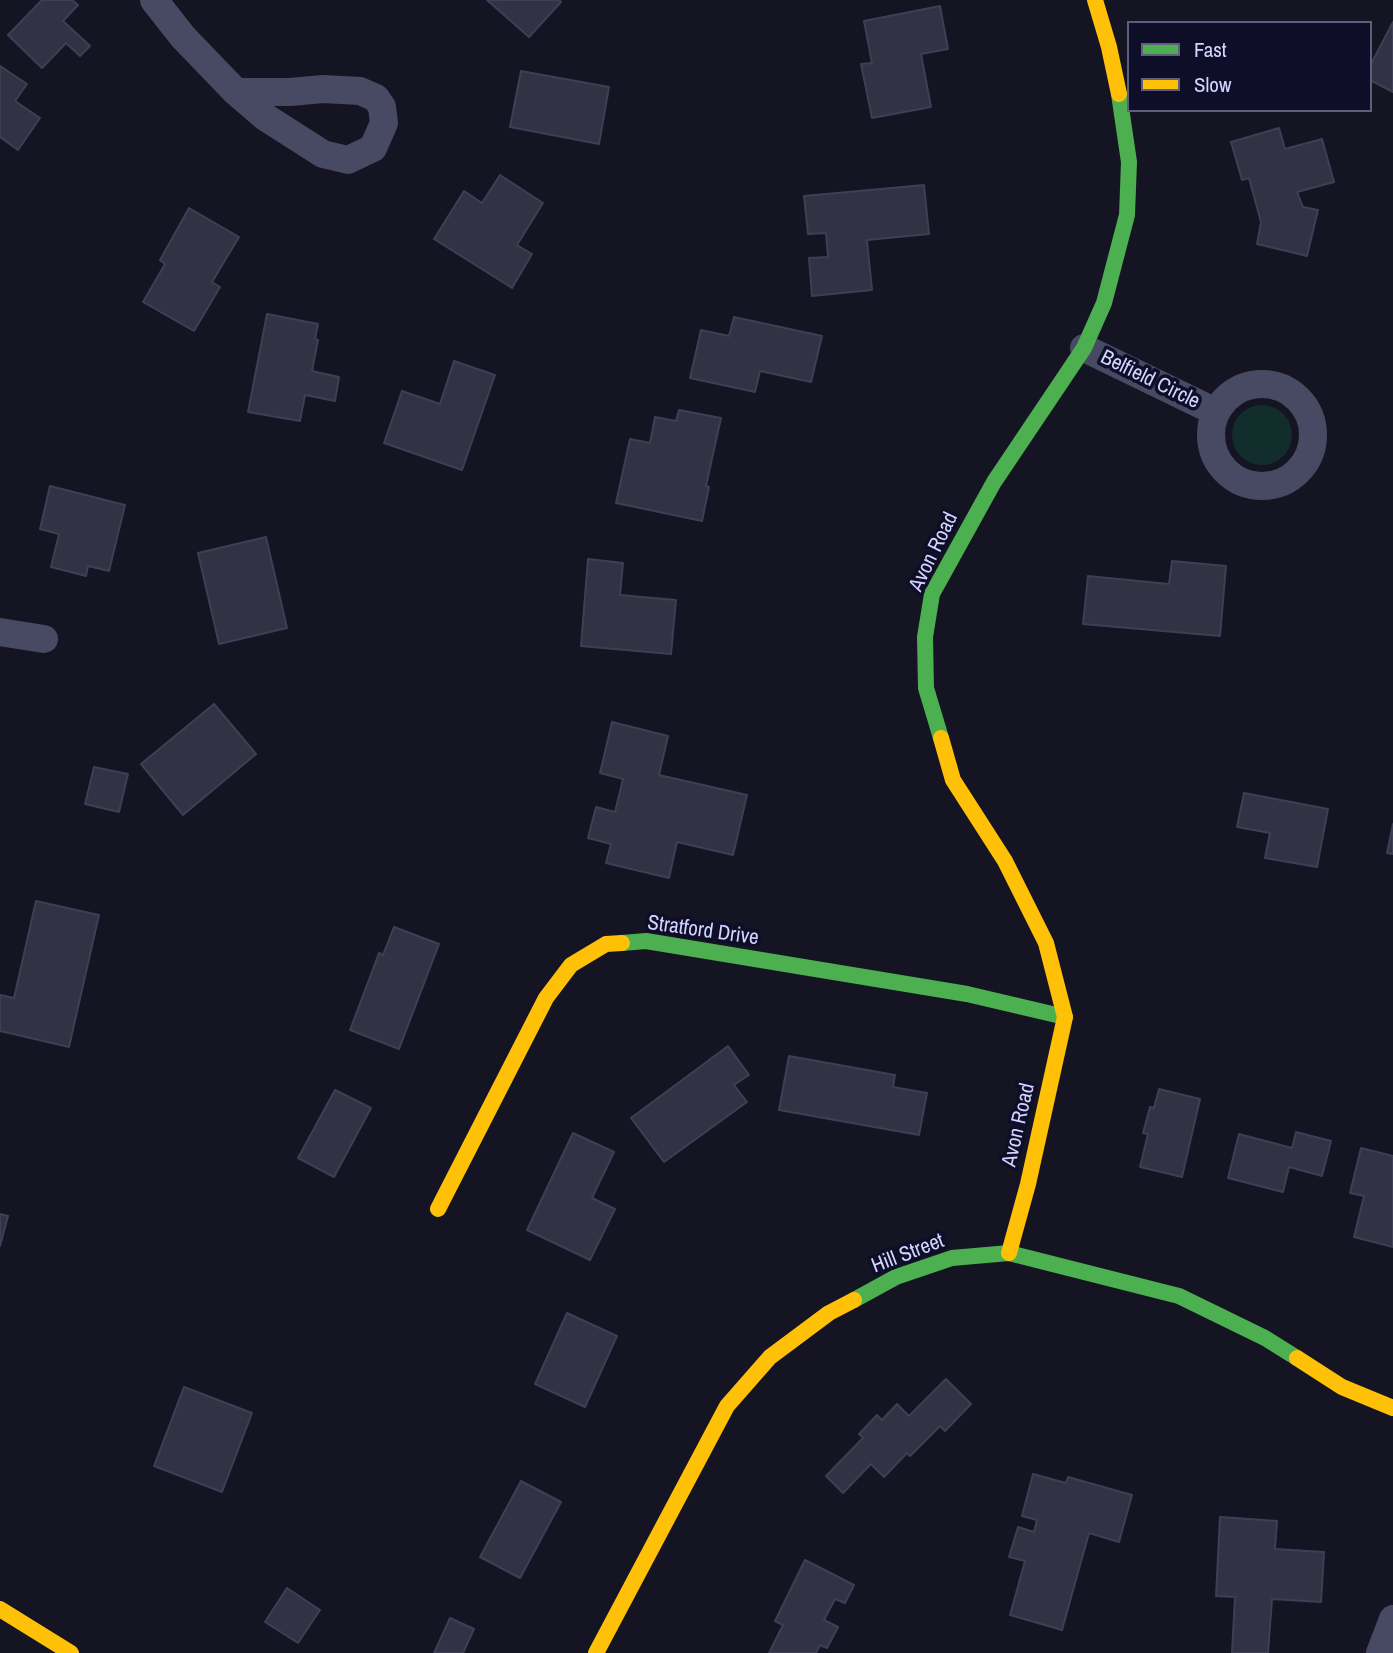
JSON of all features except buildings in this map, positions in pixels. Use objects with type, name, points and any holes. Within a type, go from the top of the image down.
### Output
[{"type":"street","points":[[154,0],[183,37],[236,92],[265,117],[323,155],[348,160],[373,148],[384,123],[382,107],[376,99],[360,91],[323,89],[236,92]]},
{"type":"street","name":"Avon Road","points":[[1009,1254],[1028,1184],[1065,1017],[1046,943],[1005,861],[953,780],[926,688],[925,637],[932,594],[994,482],[1084,348],[1104,303],[1116,263],[1128,215],[1129,162],[1119,94],[1095,0]]},
{"type":"street","name":"Belfield Circle","points":[[1084,348],[1216,412]]},
{"type":"street","points":[[0,632],[44,639]]},
{"type":"street","name":"Stratford Drive","points":[[438,1209],[546,998],[571,965],[606,944],[646,941],[967,994],[1065,1017]]},
{"type":"street","name":"Hill Street","points":[[596,1653],[727,1406],[770,1357],[829,1314],[897,1277],[952,1258],[1009,1254],[1083,1270],[1179,1296],[1265,1338],[1342,1387],[1393,1408]]},
{"type":"street","points":[[0,1609],[71,1653]]},
{"type":"street","points":[[1380,1653],[1393,1619]]},
{"type":"green space","points":[[1262,405],[1279,410],[1287,418],[1292,435],[1287,452],[1279,460],[1262,465],[1245,460],[1237,452],[1232,435],[1237,418],[1245,410]]},
{"type":"traffic: fast","points":[[941,738],[926,688],[925,637],[932,594],[994,482],[1084,348],[1104,303],[1127,215],[1129,162],[1119,94]]},
{"type":"traffic: fast","points":[[622,943],[646,941],[967,994],[1065,1017]]},
{"type":"traffic: fast","points":[[854,1300],[896,1277],[952,1258],[1009,1253],[1179,1296],[1265,1338],[1297,1358]]},
{"type":"traffic: slow","points":[[1095,0],[1119,94]]},
{"type":"traffic: slow","points":[[941,738],[953,780],[1005,861],[1046,943],[1065,1017],[1028,1184],[1009,1253]]},
{"type":"traffic: slow","points":[[438,1209],[546,998],[571,965],[606,944],[622,943]]},
{"type":"traffic: slow","points":[[596,1653],[727,1406],[770,1357],[829,1313],[854,1300]]},
{"type":"traffic: slow","points":[[1297,1358],[1342,1387],[1393,1408]]},
{"type":"traffic: slow","points":[[0,1609],[71,1653]]}]
